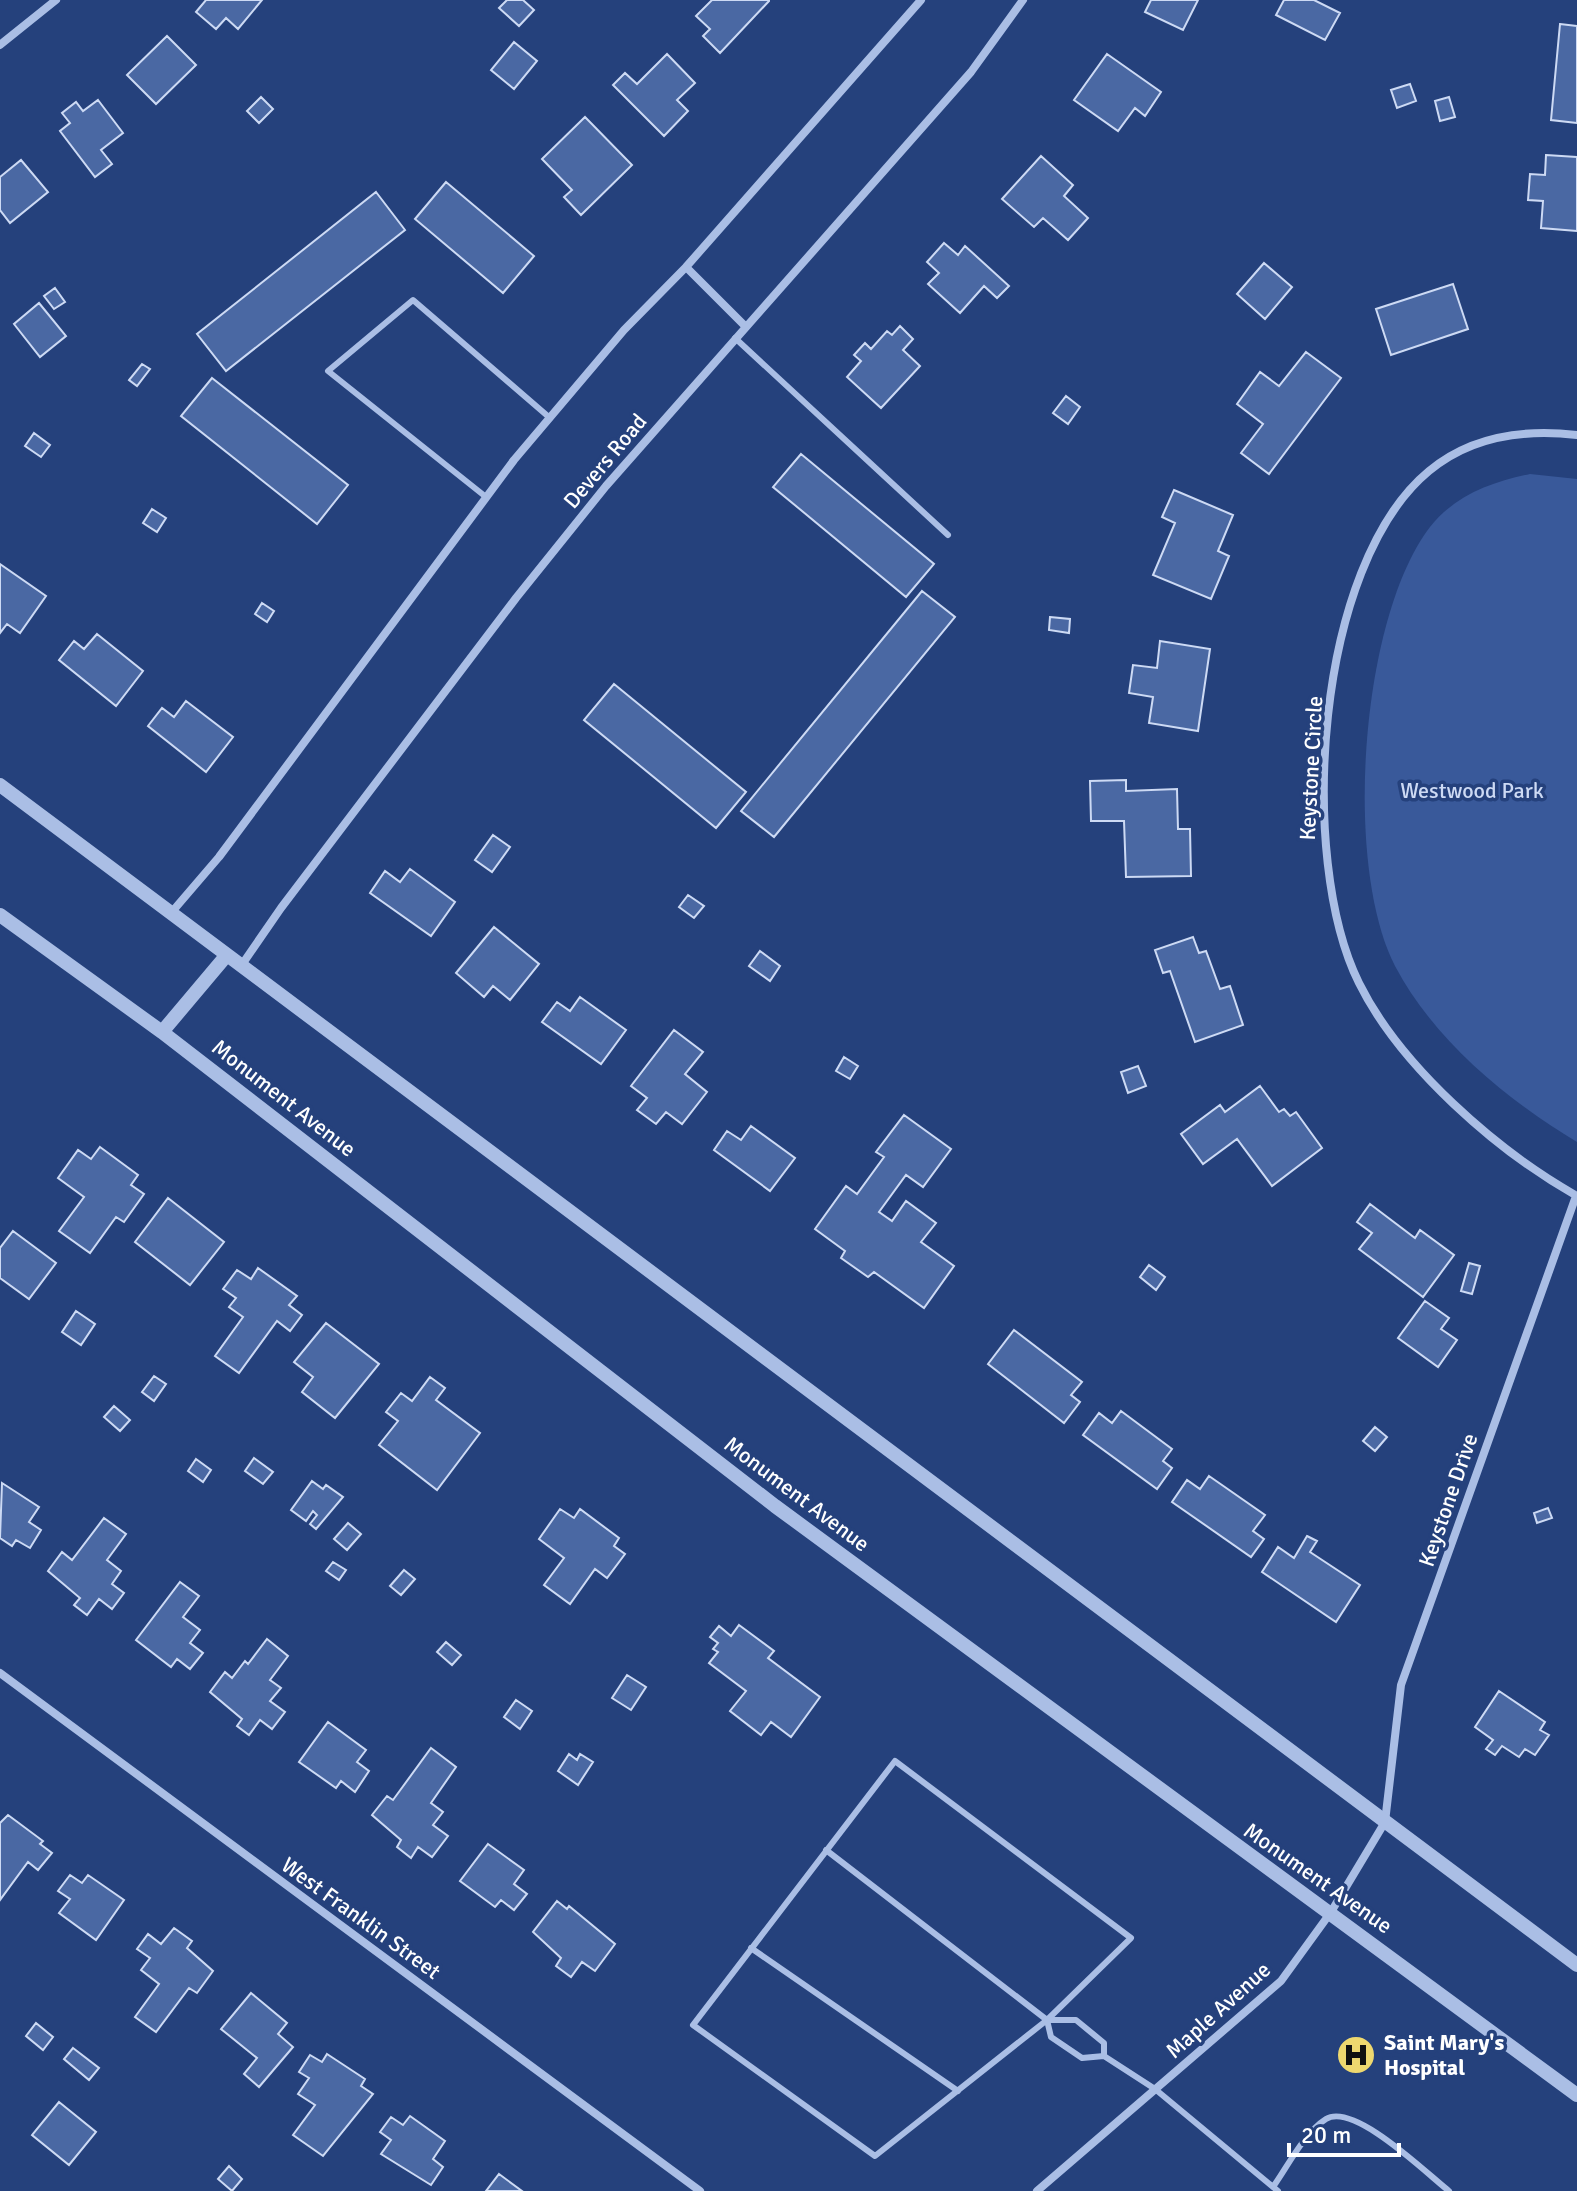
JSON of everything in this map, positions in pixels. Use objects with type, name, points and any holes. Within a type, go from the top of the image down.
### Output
[{"type":"street","points":[[0,45],[56,0]]},
{"type":"street","points":[[171,913],[219,857],[486,497],[550,418],[624,330],[686,267],[921,0]]},
{"type":"street","name":"Devers Road","points":[[241,967],[281,908],[516,598],[606,486],[971,72],[1023,0]]},
{"type":"street","points":[[686,267],[745,326]]},
{"type":"street","name":"Keystone Circle","points":[[1576,1196],[1549,1180],[1474,1121],[1428,1077],[1391,1033],[1360,985],[1343,946],[1324,855],[1323,808],[1329,712],[1347,615],[1356,583],[1388,518],[1428,472],[1482,442],[1524,433],[1577,435]]},
{"type":"street","points":[[0,785],[1577,1965]]},
{"type":"street","name":"Monument Avenue","points":[[0,915],[162,1032],[775,1506],[1577,2095]]},
{"type":"street","points":[[162,1032],[226,956]]},
{"type":"street","name":"Keystone Drive","points":[[1385,1822],[1401,1685],[1576,1196]]},
{"type":"street","name":"West Franklin Street","points":[[0,1673],[700,2191]]},
{"type":"street","name":"Maple Avenue","points":[[1037,2191],[1281,1981],[1331,1912],[1385,1822]]},
{"type":"lane","points":[[486,497],[328,371],[413,300],[550,418]]},
{"type":"lane","points":[[735,338],[948,535]]},
{"type":"lane","points":[[895,1761],[1131,1938],[1047,2020],[875,2156],[693,2025],[751,1948],[895,1761]]},
{"type":"lane","points":[[826,1850],[1047,2020],[1076,2020],[1104,2043],[1104,2056]]},
{"type":"lane","points":[[751,1948],[958,2091]]},
{"type":"lane","points":[[1047,2020],[1051,2037],[1082,2058],[1104,2056],[1155,2089],[1276,2189],[1311,2133],[1328,2117],[1348,2116],[1370,2128],[1449,2191]]},
{"type":"green space","name":"Westwood Park","points":[[1530,474],[1577,479],[1577,1142],[1499,1087],[1474,1066],[1430,1019],[1395,966],[1379,922],[1369,868],[1365,807],[1367,743],[1374,679],[1388,620],[1406,568],[1430,527],[1451,506],[1488,486]]},
{"type":"building","points":[[206,0],[262,0],[238,29],[226,18],[216,29],[196,12]]},
{"type":"building","points":[[507,0],[523,0],[534,10],[519,26],[499,8]]},
{"type":"building","points":[[712,0],[769,1],[720,53],[703,36],[710,29],[696,16]]},
{"type":"building","points":[[1151,0],[1198,0],[1183,30],[1145,12]]},
{"type":"building","points":[[1284,0],[1314,0],[1340,13],[1325,40],[1276,15]]},
{"type":"building","points":[[1560,24],[1577,26],[1577,123],[1551,120]]},
{"type":"building","points":[[167,36],[196,65],[156,104],[127,75]]},
{"type":"building","points":[[514,42],[537,61],[514,89],[491,70]]},
{"type":"building","points":[[667,54],[695,83],[677,100],[688,111],[664,136],[613,85],[625,73],[637,84]]},
{"type":"building","points":[[1107,54],[1161,92],[1145,116],[1135,108],[1118,131],[1074,100]]},
{"type":"building","points":[[1410,84],[1416,101],[1397,108],[1391,90]]},
{"type":"building","points":[[261,97],[273,109],[259,123],[247,111]]},
{"type":"building","points":[[1449,97],[1455,117],[1440,121],[1435,101]]},
{"type":"building","points":[[98,100],[123,133],[101,150],[112,164],[95,177],[60,131],[70,123],[62,113],[76,102],[83,111]]},
{"type":"building","points":[[585,117],[632,165],[581,215],[564,197],[572,190],[542,159]]},
{"type":"building","points":[[1546,155],[1577,157],[1577,231],[1541,228],[1543,201],[1528,200],[1530,174],[1545,175]]},
{"type":"building","points":[[1041,156],[1073,185],[1064,196],[1088,218],[1068,240],[1043,218],[1034,227],[1002,199]]},
{"type":"building","points":[[21,160],[48,192],[10,223],[0,210],[0,177]]},
{"type":"building","points":[[446,182],[534,256],[503,293],[415,219]]},
{"type":"building","points":[[376,192],[405,230],[226,371],[197,334]]},
{"type":"building","points":[[944,243],[958,255],[965,246],[1009,286],[997,298],[984,286],[960,313],[928,284],[939,273],[927,262]]},
{"type":"building","points":[[1264,263],[1292,287],[1265,319],[1237,294]]},
{"type":"building","points":[[1453,284],[1468,329],[1391,355],[1376,309]]},
{"type":"building","points":[[55,288],[65,302],[54,309],[44,296]]},
{"type":"building","points":[[39,303],[66,336],[40,357],[14,324]]},
{"type":"building","points":[[900,326],[913,339],[903,350],[920,366],[881,408],[847,377],[861,361],[854,355],[865,343],[871,349],[887,331],[892,335]]},
{"type":"building","points":[[1306,352],[1341,378],[1269,474],[1241,453],[1263,424],[1237,404],[1260,372],[1279,386]]},
{"type":"building","points":[[142,364],[150,369],[137,386],[129,380]]},
{"type":"building","points":[[212,378],[348,485],[317,524],[181,416]]},
{"type":"building","points":[[1066,396],[1080,407],[1068,424],[1053,413]]},
{"type":"building","points":[[34,433],[50,445],[41,457],[25,446]]},
{"type":"building","points":[[801,454],[934,564],[906,597],[773,487]]},
{"type":"building","points":[[1174,490],[1233,515],[1218,551],[1229,556],[1211,599],[1153,575],[1175,523],[1162,517]]},
{"type":"building","points":[[152,509],[166,518],[157,532],[143,523]]},
{"type":"building","points":[[0,564],[46,596],[20,633],[7,624],[0,633]]},
{"type":"building","points":[[922,591],[955,617],[774,837],[741,811]]},
{"type":"building","points":[[262,603],[274,611],[267,622],[255,614]]},
{"type":"building","points":[[1050,617],[1070,619],[1069,633],[1049,630]]},
{"type":"building","points":[[97,634],[143,671],[116,706],[59,660],[74,641],[84,649]]},
{"type":"building","points":[[1160,641],[1210,649],[1198,731],[1149,723],[1153,697],[1129,693],[1133,665],[1157,668]]},
{"type":"building","points":[[614,684],[746,792],[716,828],[584,720]]},
{"type":"building","points":[[186,701],[233,737],[206,772],[148,726],[162,708],[174,717]]},
{"type":"building","points":[[1126,780],[1126,791],[1177,789],[1178,829],[1190,829],[1191,876],[1126,877],[1124,821],[1091,821],[1090,781]]},
{"type":"building","points":[[493,835],[510,847],[492,872],[475,860]]},
{"type":"building","points":[[410,869],[455,902],[431,936],[370,893],[385,871],[400,882]]},
{"type":"building","points":[[688,895],[704,906],[694,918],[679,907]]},
{"type":"building","points":[[494,927],[539,964],[510,1000],[493,986],[484,997],[456,973]]},
{"type":"building","points":[[1193,937],[1199,953],[1206,951],[1220,989],[1230,986],[1243,1025],[1195,1042],[1170,971],[1163,973],[1155,950]]},
{"type":"building","points":[[760,951],[780,966],[770,981],[749,966]]},
{"type":"building","points":[[580,997],[626,1030],[601,1064],[542,1022],[557,1002],[570,1011]]},
{"type":"building","points":[[674,1030],[703,1052],[685,1074],[707,1092],[682,1124],[666,1112],[656,1124],[637,1110],[647,1098],[631,1086]]},
{"type":"building","points":[[844,1057],[858,1066],[850,1079],[836,1071]]},
{"type":"building","points":[[1138,1066],[1146,1086],[1128,1093],[1121,1072]]},
{"type":"building","points":[[1260,1086],[1279,1112],[1284,1109],[1290,1116],[1296,1112],[1322,1148],[1272,1186],[1237,1139],[1203,1164],[1181,1134],[1220,1105],[1225,1112]]},
{"type":"building","points":[[904,1115],[951,1149],[923,1187],[906,1175],[879,1212],[892,1221],[906,1201],[936,1223],[921,1242],[954,1266],[924,1308],[874,1272],[868,1277],[841,1258],[845,1251],[815,1229],[846,1186],[857,1194],[884,1157],[876,1152]]},
{"type":"building","points":[[751,1126],[795,1158],[770,1191],[714,1150],[727,1131],[741,1140]]},
{"type":"building","points":[[100,1147],[138,1175],[131,1185],[144,1194],[124,1222],[116,1217],[90,1253],[59,1231],[84,1197],[58,1178],[78,1150],[91,1159]]},
{"type":"building","points":[[168,1198],[224,1242],[190,1285],[135,1242]]},
{"type":"building","points":[[1370,1204],[1415,1238],[1420,1230],[1454,1255],[1423,1297],[1359,1249],[1372,1233],[1357,1222]]},
{"type":"building","points":[[13,1231],[56,1263],[29,1299],[0,1278],[0,1248]]},
{"type":"building","points":[[1469,1263],[1480,1266],[1472,1294],[1461,1291]]},
{"type":"building","points":[[1149,1265],[1165,1277],[1156,1290],[1140,1277]]},
{"type":"building","points":[[258,1268],[297,1296],[289,1305],[302,1315],[290,1331],[277,1321],[239,1373],[215,1356],[243,1317],[229,1307],[236,1298],[223,1289],[237,1270],[251,1279]]},
{"type":"building","points":[[1425,1301],[1449,1318],[1441,1329],[1457,1340],[1438,1367],[1398,1338]]},
{"type":"building","points":[[76,1311],[95,1324],[81,1345],[62,1332]]},
{"type":"building","points":[[326,1323],[379,1364],[335,1418],[302,1392],[313,1377],[294,1362]]},
{"type":"building","points":[[1014,1330],[1082,1382],[1071,1395],[1080,1402],[1064,1423],[988,1364]]},
{"type":"building","points":[[154,1376],[166,1384],[154,1401],[142,1392]]},
{"type":"building","points":[[430,1377],[445,1388],[436,1400],[480,1433],[437,1490],[379,1445],[398,1421],[386,1412],[401,1393],[412,1401]]},
{"type":"building","points":[[114,1406],[130,1420],[120,1431],[104,1417]]},
{"type":"building","points":[[1121,1411],[1172,1449],[1163,1461],[1172,1468],[1157,1489],[1083,1435],[1099,1413],[1112,1423]]},
{"type":"building","points":[[1375,1427],[1387,1437],[1375,1451],[1363,1441]]},
{"type":"building","points":[[254,1458],[273,1472],[263,1484],[245,1471]]},
{"type":"building","points":[[196,1459],[211,1470],[203,1482],[188,1471]]},
{"type":"building","points":[[1209,1476],[1265,1515],[1253,1531],[1264,1539],[1251,1557],[1172,1502],[1187,1480],[1200,1489]]},
{"type":"building","points":[[312,1481],[323,1489],[326,1485],[343,1497],[316,1529],[310,1524],[317,1515],[313,1511],[306,1521],[291,1510]]},
{"type":"building","points":[[2,1483],[39,1507],[29,1522],[41,1530],[30,1548],[16,1540],[12,1546],[0,1538]]},
{"type":"building","points":[[1548,1508],[1552,1518],[1537,1523],[1534,1513]]},
{"type":"building","points":[[560,1509],[574,1518],[580,1509],[619,1538],[614,1546],[625,1554],[607,1578],[595,1569],[570,1604],[544,1585],[564,1558],[539,1539]]},
{"type":"building","points":[[104,1518],[126,1534],[107,1560],[121,1571],[112,1584],[124,1593],[112,1609],[99,1599],[87,1615],[74,1605],[80,1598],[48,1571],[62,1552],[72,1560]]},
{"type":"building","points":[[348,1523],[361,1534],[347,1550],[334,1539]]},
{"type":"building","points":[[1307,1536],[1317,1541],[1310,1552],[1360,1585],[1336,1622],[1262,1572],[1278,1547],[1294,1558]]},
{"type":"building","points":[[333,1562],[346,1570],[339,1580],[326,1571]]},
{"type":"building","points":[[404,1570],[415,1579],[401,1595],[390,1586]]},
{"type":"building","points":[[180,1582],[199,1596],[183,1617],[200,1630],[190,1643],[203,1653],[190,1669],[177,1659],[171,1667],[136,1640]]},
{"type":"building","points":[[739,1625],[774,1651],[768,1658],[820,1697],[791,1737],[771,1722],[761,1735],[730,1711],[746,1691],[709,1663],[718,1652],[713,1649],[718,1643],[710,1637],[719,1626],[731,1636]]},
{"type":"building","points":[[267,1639],[288,1656],[270,1680],[281,1688],[270,1701],[285,1712],[272,1729],[260,1720],[249,1735],[237,1726],[242,1719],[210,1692],[225,1672],[232,1678],[245,1661],[248,1664]]},
{"type":"building","points":[[446,1642],[461,1655],[452,1665],[437,1652]]},
{"type":"building","points":[[627,1675],[646,1687],[631,1710],[612,1698]]},
{"type":"building","points":[[1499,1691],[1545,1722],[1540,1730],[1549,1735],[1535,1755],[1525,1749],[1519,1757],[1502,1746],[1495,1755],[1486,1749],[1493,1740],[1475,1727]]},
{"type":"building","points":[[516,1700],[532,1711],[520,1729],[504,1717]]},
{"type":"building","points":[[328,1722],[366,1750],[357,1762],[369,1771],[355,1792],[341,1781],[336,1788],[299,1762]]},
{"type":"building","points":[[431,1748],[456,1767],[431,1803],[443,1812],[433,1825],[448,1836],[432,1857],[418,1847],[411,1858],[397,1847],[401,1840],[372,1815],[387,1796],[393,1800]]},
{"type":"building","points":[[569,1754],[577,1760],[580,1754],[593,1762],[578,1785],[558,1771]]},
{"type":"building","points":[[8,1815],[43,1841],[40,1844],[52,1853],[38,1870],[28,1862],[0,1900],[0,1823]]},
{"type":"building","points":[[488,1844],[524,1870],[514,1884],[527,1894],[514,1910],[501,1900],[495,1907],[460,1881]]},
{"type":"building","points":[[70,1875],[82,1883],[88,1875],[124,1900],[96,1940],[59,1913],[70,1899],[58,1891]]},
{"type":"building","points":[[557,1901],[567,1909],[569,1906],[615,1944],[595,1971],[582,1962],[571,1977],[556,1966],[561,1958],[533,1932]]},
{"type":"building","points":[[174,1928],[192,1941],[187,1948],[213,1971],[197,1993],[189,1988],[156,2032],[135,2017],[159,1984],[141,1970],[150,1958],[137,1949],[148,1934],[161,1944]]},
{"type":"building","points":[[251,1993],[287,2023],[278,2034],[293,2047],[259,2087],[244,2074],[257,2058],[221,2029]]},
{"type":"building","points":[[36,2023],[53,2037],[43,2050],[26,2036]]},
{"type":"building","points":[[73,2048],[99,2068],[89,2080],[64,2059]]},
{"type":"building","points":[[327,2054],[365,2079],[361,2086],[373,2094],[323,2156],[293,2135],[315,2105],[298,2094],[309,2078],[299,2072],[310,2055],[322,2062]]},
{"type":"building","points":[[59,2102],[96,2132],[69,2165],[32,2135]]},
{"type":"building","points":[[410,2116],[445,2141],[433,2159],[443,2167],[431,2185],[381,2154],[391,2140],[380,2132],[391,2117],[403,2125]]},
{"type":"building","points":[[229,2166],[242,2179],[232,2191],[218,2179]]},
{"type":"building","points":[[499,2174],[522,2191],[486,2191]]},
{"type":"place","name":"Saint Mary's Hospital","points":[[1356,2055]]}]
